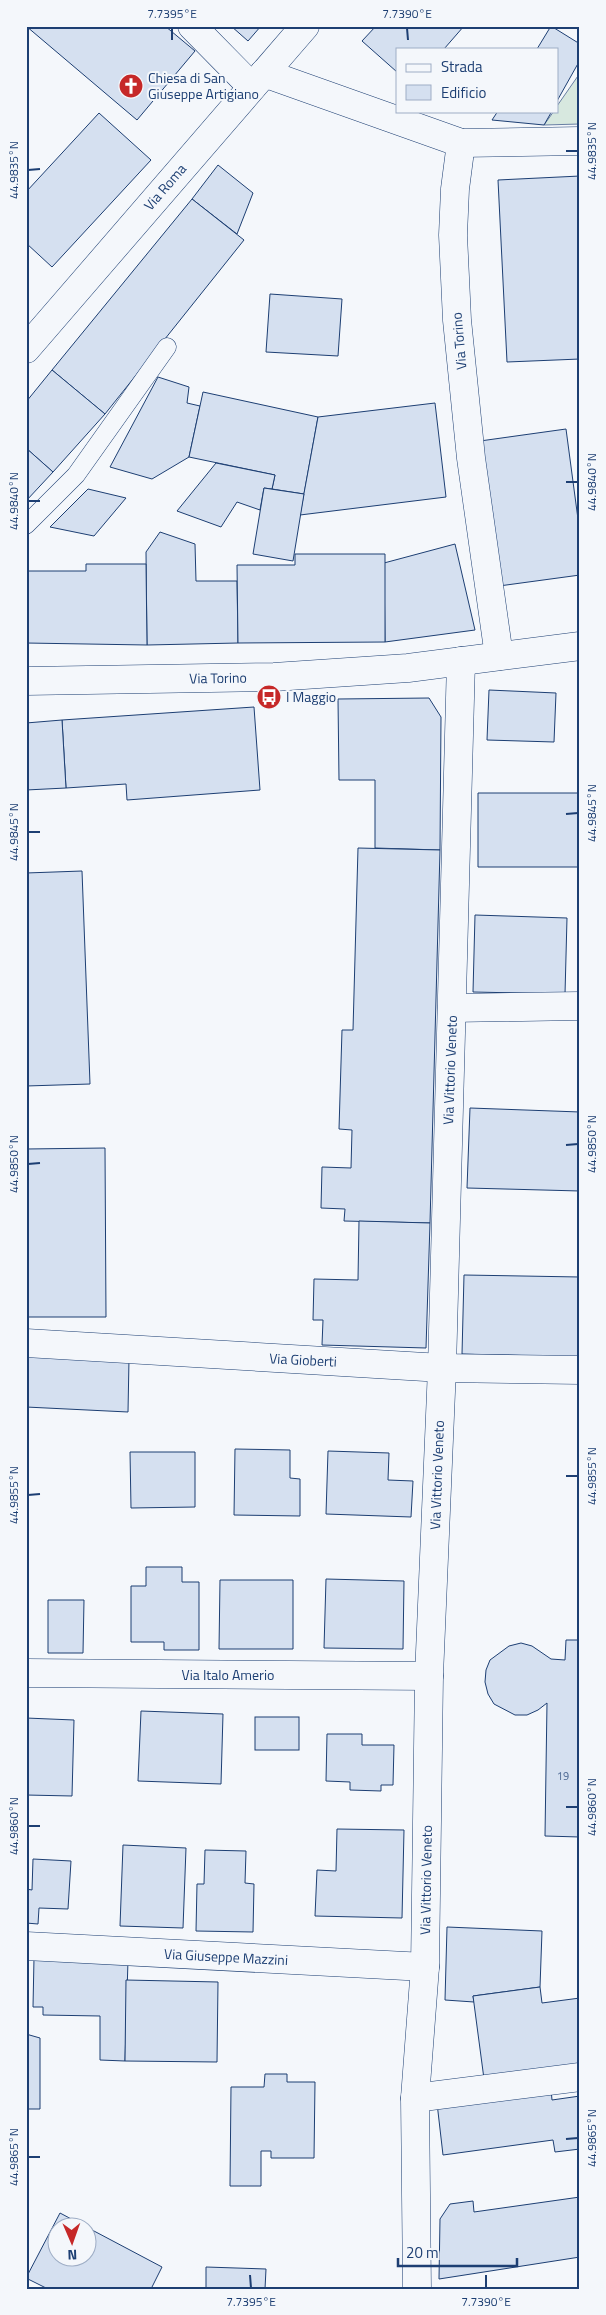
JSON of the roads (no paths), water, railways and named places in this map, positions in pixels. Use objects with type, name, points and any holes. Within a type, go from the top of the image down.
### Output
[{"type":"street","points":[[192,26],[258,80],[461,143],[580,141]]},
{"type":"street","name":"Via Roma","points":[[26,349],[305,26]]},
{"type":"street","name":"Via Torino","points":[[461,143],[455,189],[453,235],[457,320],[470,458],[499,656]]},
{"type":"street","name":"Via Torino","points":[[26,681],[274,677],[408,668],[580,646]]},
{"type":"street","name":"Via Vittorio Veneto","points":[[417,2289],[416,2098],[425,1967],[429,1676],[442,1368],[461,662]]},
{"type":"street","points":[[452,1008],[580,1006]]},
{"type":"street","name":"Via Gioberti","points":[[26,1343],[442,1368],[580,1370]]},
{"type":"street","name":"Via Italo Amerio","points":[[26,1673],[429,1676]]},
{"type":"street","name":"Via Giuseppe Mazzini","points":[[26,1946],[425,1967]]},
{"type":"street","points":[[416,2098],[580,2076]]},
{"type":"lane","points":[[26,525],[76,475],[167,347]]},
{"type":"place","name":"Chiesa di San Giuseppe Artigiano","points":[[131,86]]},
{"type":"place","name":"I Maggio","points":[[269,697]]}]
